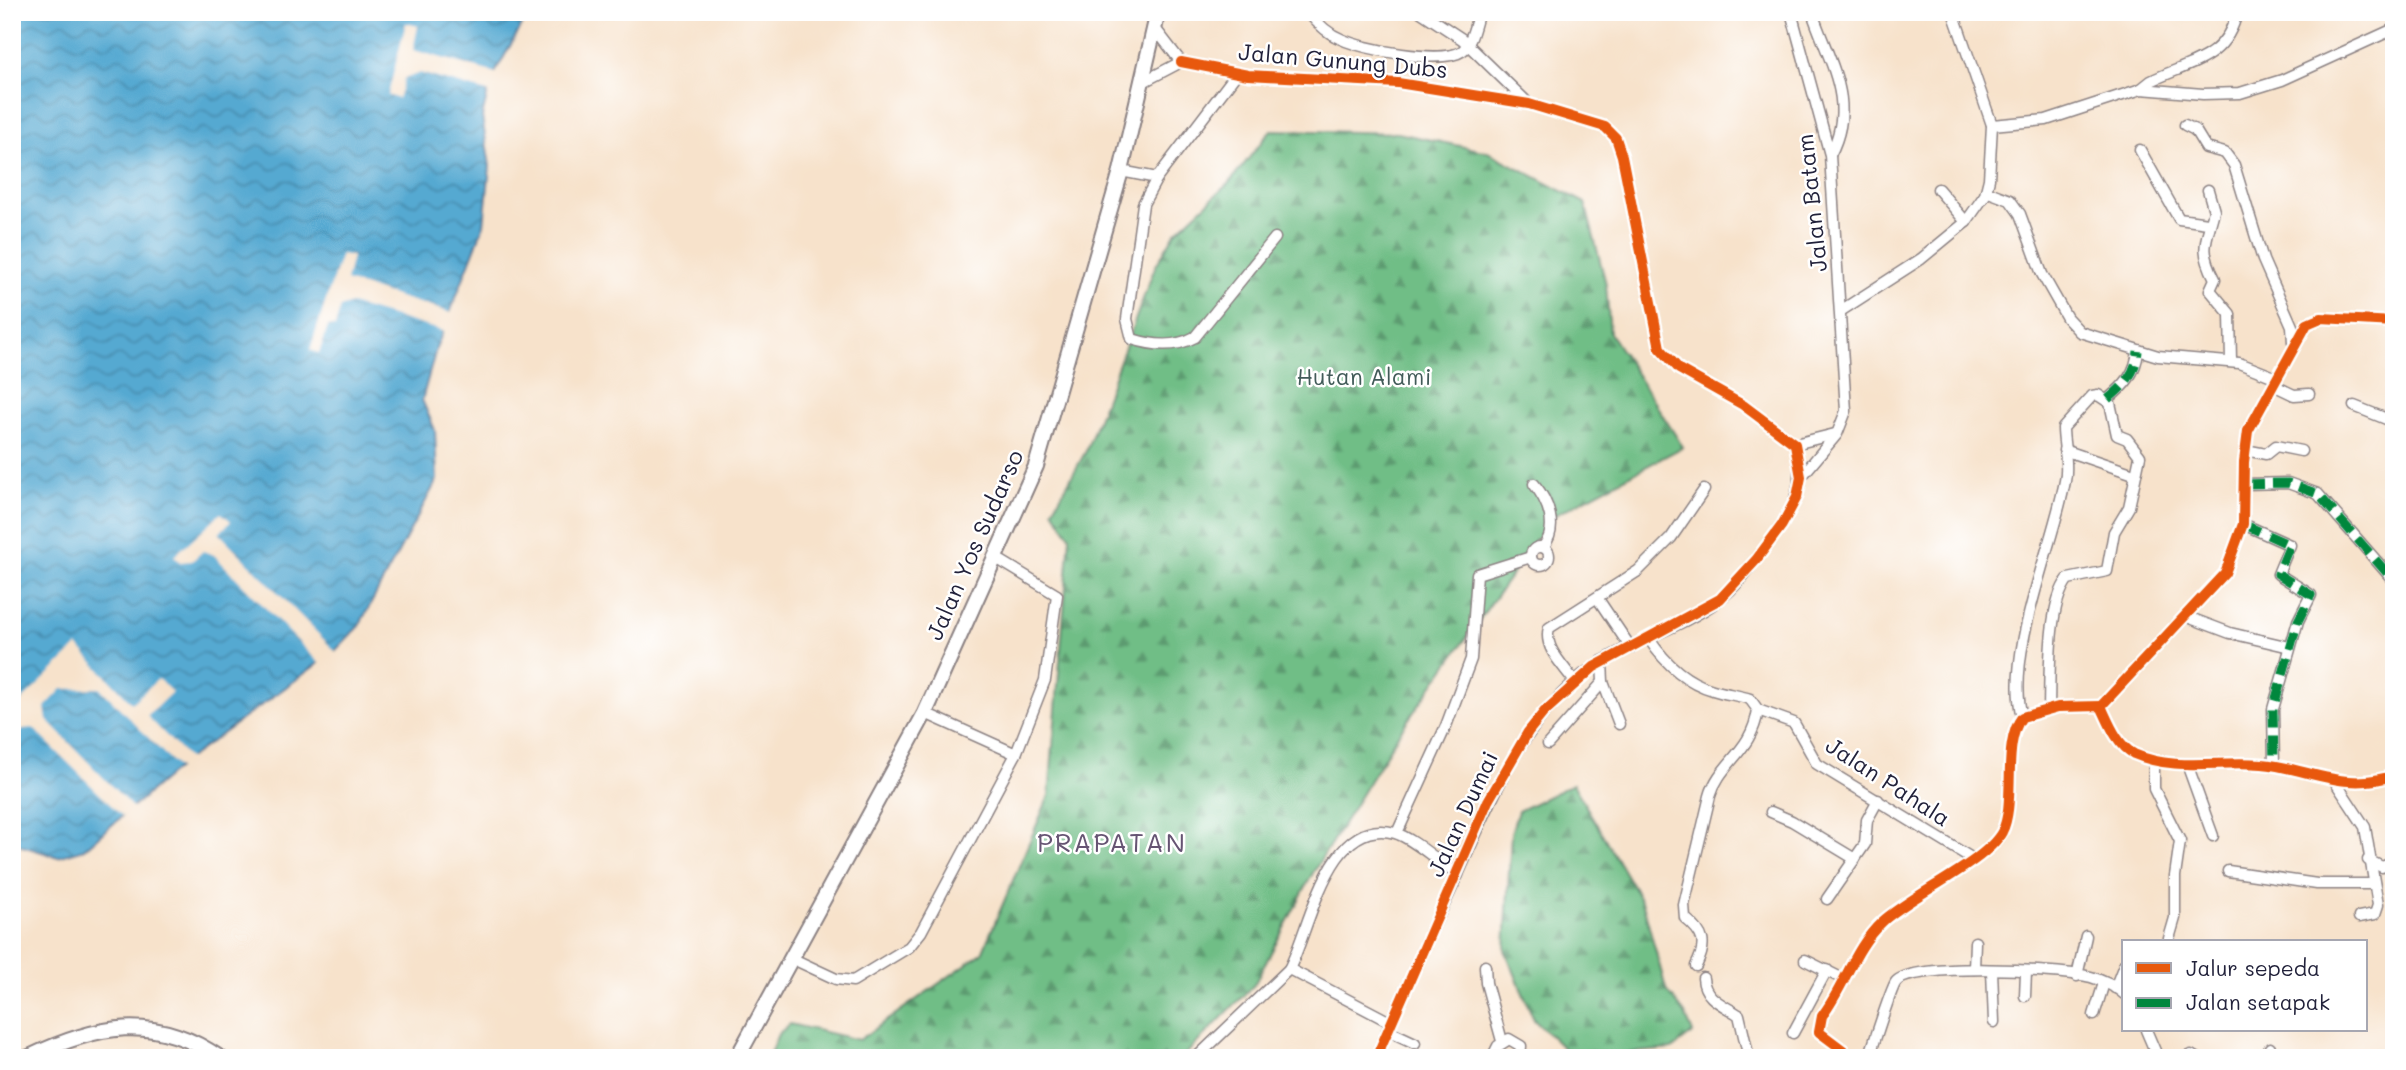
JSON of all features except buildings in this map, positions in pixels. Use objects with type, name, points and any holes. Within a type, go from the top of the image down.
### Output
[{"type":"main road","name":"Jalan Yos Sudarso","points":[[737,1058],[926,712],[1036,466],[1121,171],[1156,20]]},
{"type":"main road","points":[[27,1058],[82,1033],[106,1028],[156,1030],[206,1048],[220,1058]]},
{"type":"street","points":[[1308,12],[1337,38],[1360,47],[1447,57],[1462,51],[1468,44],[1479,12]]},
{"type":"street","points":[[1422,12],[1468,44],[1529,104]]},
{"type":"street","name":"Jalan Batam","points":[[1791,12],[1830,155],[1842,310],[1846,411],[1837,434]]},
{"type":"street","points":[[1812,12],[1842,92],[1842,129],[1830,155]]},
{"type":"street","points":[[1842,310],[1921,258],[1966,222],[1981,203],[1986,191],[1992,125],[1953,12]]},
{"type":"street","points":[[1992,125],[2046,120],[2141,89],[2151,81],[2220,48],[2233,30],[2237,12]]},
{"type":"street","points":[[1140,83],[1181,62],[1156,20]]},
{"type":"street","points":[[2141,89],[2226,94],[2248,91],[2355,49],[2394,29]]},
{"type":"street","name":"Jalan Gunung Dubs","points":[[1181,62],[1237,74],[1398,82],[1529,104],[1594,121],[1616,138],[1660,348],[1679,369],[1744,405],[1795,444]]},
{"type":"street","points":[[1237,74],[1157,178],[1139,220],[1127,319],[1132,339],[1169,345],[1183,344],[1195,337],[1275,237]]},
{"type":"street","points":[[2185,125],[2194,130],[2206,148],[2225,153],[2234,165],[2263,260],[2295,335],[2291,354]]},
{"type":"street","points":[[2140,150],[2179,219],[2208,223]]},
{"type":"street","points":[[1121,171],[1157,178]]},
{"type":"street","points":[[1938,189],[1966,222]]},
{"type":"street","points":[[2208,190],[2214,211],[2208,223],[2204,254],[2215,279],[2210,290],[2230,314],[2231,361]]},
{"type":"street","points":[[1986,191],[2010,200],[2020,214],[2042,274],[2067,318],[2080,332],[2158,356],[2231,361],[2275,382],[2294,395],[2309,394]]},
{"type":"street","points":[[2101,706],[2221,580],[2243,524],[2248,431],[2307,324],[2321,318],[2394,322]]},
{"type":"street","points":[[2108,399],[2128,381],[2135,368],[2138,351]]},
{"type":"street","points":[[1848,1058],[1843,1049],[1819,1032],[1822,1016],[1864,943],[1882,922],[1973,859],[2003,830],[2013,743],[2021,711],[2019,684],[2030,607],[2066,478],[2065,424],[2092,396],[2108,399]]},
{"type":"street","points":[[2049,705],[2054,627],[2062,590],[2068,579],[2106,572],[2115,532],[2129,507],[2140,453],[2116,433],[2108,399]]},
{"type":"street","points":[[2354,406],[2394,422]]},
{"type":"street","points":[[1801,477],[1795,444],[1837,434]]},
{"type":"street","points":[[1801,477],[1837,434]]},
{"type":"street","points":[[2245,450],[2266,454],[2276,446],[2301,451]]},
{"type":"street","points":[[2064,450],[2134,474]]},
{"type":"street","name":"Jalan Dumai","points":[[1376,1058],[1488,801],[1521,742],[1544,712],[1602,661],[1649,639],[1720,599],[1782,525],[1797,497],[1801,477]]},
{"type":"street","points":[[2245,484],[2288,483],[2318,494],[2393,580]]},
{"type":"street","points":[[1534,484],[1549,507],[1549,536],[1543,548]]},
{"type":"street","points":[[1575,682],[1549,645],[1546,637],[1549,628],[1598,598],[1657,552],[1703,490]]},
{"type":"street","points":[[2243,524],[2290,545],[2278,574],[2311,594],[2298,621],[2273,709],[2274,766]]},
{"type":"street","points":[[1397,834],[1446,726],[1471,659],[1477,574],[1531,557],[1536,548],[1543,548],[1549,555],[1546,562],[1537,565],[1531,557]]},
{"type":"street","points":[[791,958],[836,979],[853,981],[909,947],[921,932],[1016,754],[1045,680],[1057,595],[996,558]]},
{"type":"street","points":[[1598,598],[1631,648]]},
{"type":"street","points":[[2185,616],[2230,633],[2290,647]]},
{"type":"street","name":"Jalan Pahala","points":[[1649,639],[1662,658],[1688,679],[1714,691],[1750,699],[1758,710],[1794,723],[1812,760],[1973,859]]},
{"type":"street","points":[[1602,661],[1604,682],[1619,723]]},
{"type":"street","points":[[1548,744],[1604,682]]},
{"type":"street","points":[[2021,711],[2049,705],[2101,706]]},
{"type":"street","points":[[2101,706],[2127,749],[2154,760],[2187,764],[2274,766],[2334,780],[2394,775]]},
{"type":"street","points":[[1696,967],[1704,940],[1683,914],[1710,796],[1717,779],[1749,740],[1758,710]]},
{"type":"street","points":[[926,712],[1016,754]]},
{"type":"street","points":[[2154,760],[2154,789],[2180,841],[2175,876],[2175,918],[2169,940]]},
{"type":"street","points":[[2187,764],[2213,836]]},
{"type":"street","points":[[2334,780],[2365,827],[2377,911],[2359,917]]},
{"type":"street","points":[[1827,899],[1867,841],[1867,820],[1878,800]]},
{"type":"street","points":[[1771,812],[1792,821],[1855,859]]},
{"type":"street","points":[[1196,1058],[1289,970],[1334,861],[1359,839],[1374,833],[1397,834],[1458,875]]},
{"type":"street","points":[[2368,860],[2382,867],[2394,862]]},
{"type":"street","points":[[2228,872],[2317,884],[2374,884]]},
{"type":"street","points":[[2077,976],[2086,936]]},
{"type":"street","points":[[1974,970],[1975,942]]},
{"type":"street","points":[[1805,960],[1843,979]]},
{"type":"street","points":[[1485,966],[1486,983],[1502,1041],[1496,1056]]},
{"type":"street","points":[[1289,970],[1415,1042]]},
{"type":"street","points":[[1793,1033],[1827,970]]},
{"type":"street","points":[[1992,970],[1994,1021]]},
{"type":"street","points":[[1869,1058],[1896,981],[1928,971],[1992,970],[2091,977],[2122,991]]},
{"type":"street","points":[[2025,996],[2026,972]]},
{"type":"street","points":[[1703,978],[1704,989],[1709,996],[1740,1015],[1749,1058]]},
{"type":"street","points":[[2094,1015],[2104,983]]},
{"type":"street","points":[[2147,1032],[2158,1058]]},
{"type":"street","points":[[1502,1041],[1516,1041],[1521,1046],[1522,1057]]},
{"type":"street","points":[[2263,1058],[2270,1048]]},
{"type":"street","points":[[2184,1058],[2196,1058]]},
{"type":"green space","name":"Hutan Alami","points":[[1271,130],[1398,133],[1488,152],[1585,203],[1606,284],[1610,333],[1683,447],[1553,516],[1401,730],[1314,871],[1254,985],[1182,1058],[768,1058],[778,1034],[790,1024],[859,1040],[982,953],[1049,796],[1070,536],[1053,510],[1086,451],[1155,267],[1175,233],[1230,182]]},
{"type":"green space","points":[[1573,784],[1643,904],[1666,989],[1685,1014],[1693,1033],[1672,1049],[1617,1054],[1564,1049],[1534,1020],[1505,950],[1511,833],[1518,811]]},
{"type":"water","points":[[12,12],[529,12],[495,73],[488,92],[482,117],[490,166],[484,225],[436,349],[422,400],[435,430],[437,480],[359,626],[335,651],[188,759],[84,849],[58,857],[19,845],[12,847]]},
{"type":"pier","points":[[406,23],[418,26],[413,50],[499,74],[491,93],[420,73],[404,79],[398,99],[388,95]]},
{"type":"pier","points":[[341,254],[352,256],[346,281],[455,314],[446,332],[351,304],[340,308],[335,327],[328,326],[319,353],[310,350]]},
{"type":"pier","points":[[221,513],[231,521],[219,533],[338,654],[322,666],[214,555],[203,551],[192,561],[180,562],[174,556]]},
{"type":"pier","points":[[78,646],[132,703],[158,679],[172,692],[147,716],[191,761],[180,770],[100,688],[62,689],[45,707],[47,720],[134,809],[124,818],[33,728],[23,729],[12,739],[12,710]]},
{"type":"marked path","points":[[2108,399],[2129,378],[2138,351]]},
{"type":"marked path","points":[[2245,484],[2288,483],[2318,494],[2394,581]]},
{"type":"marked path","points":[[2243,524],[2290,545],[2278,574],[2311,595],[2298,621],[2273,709],[2274,766]]},
{"type":"cycle path","points":[[1181,62],[1248,75],[1398,83],[1529,104],[1605,127],[1616,138],[1622,156],[1660,348],[1679,369],[1743,405],[1795,444],[1801,477],[1797,497],[1782,525],[1756,560],[1720,599],[1594,667],[1544,712],[1528,732],[1488,801],[1376,1058]]},
{"type":"cycle path","points":[[2101,706],[2225,573],[2243,524],[2244,462],[2248,431],[2307,324],[2321,318],[2394,322]]},
{"type":"cycle path","points":[[1848,1058],[1843,1050],[1819,1032],[1822,1016],[1872,932],[1895,912],[1980,855],[2002,832],[2008,806],[2012,742],[2022,717],[2058,707],[2101,706],[2114,733],[2128,750],[2165,763],[2262,764],[2327,778],[2359,781],[2394,775]]},
{"type":"district","name":"PRAPATAN","points":[[1112,843]]}]
